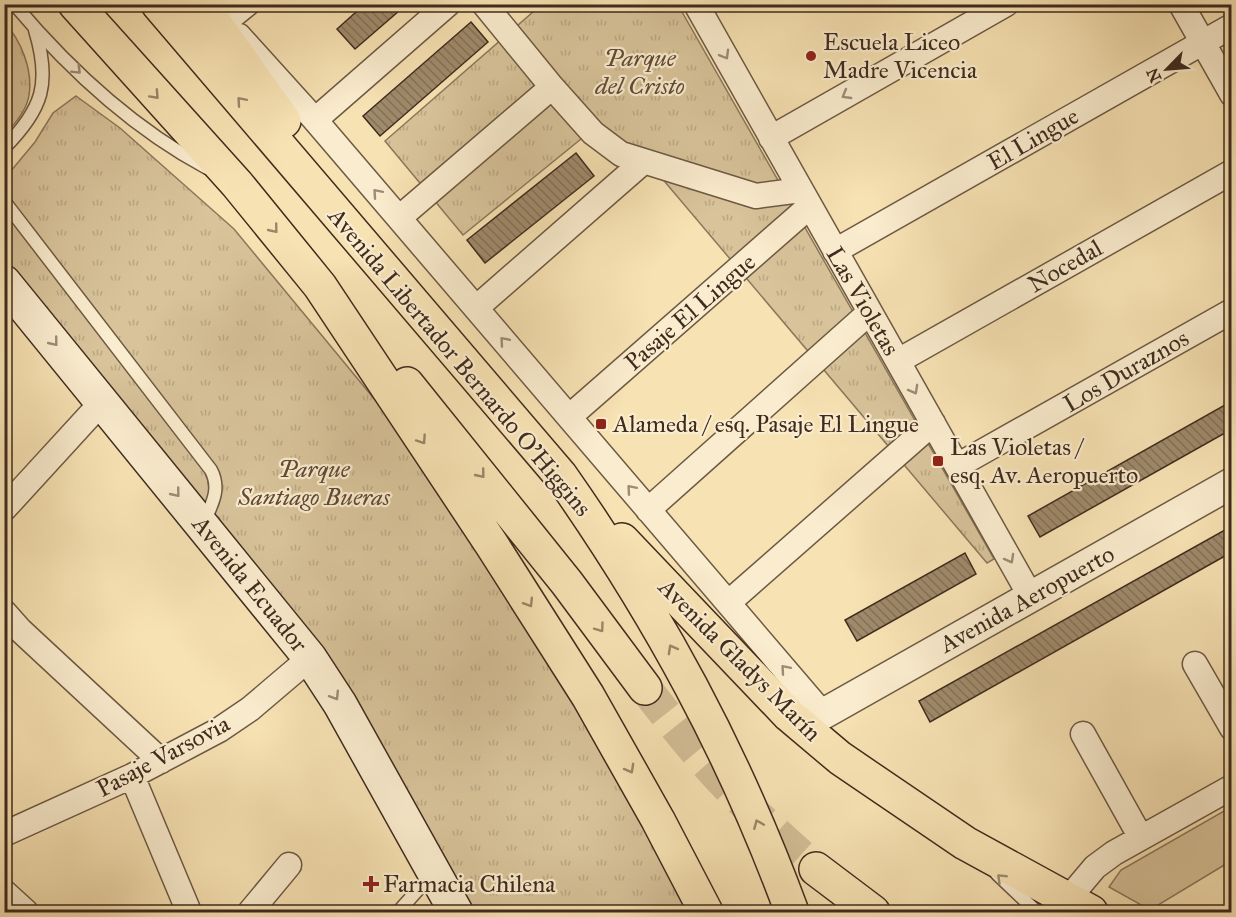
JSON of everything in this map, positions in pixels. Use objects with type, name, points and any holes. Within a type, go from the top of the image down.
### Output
[{"type":"main road","points":[[75,4],[237,184],[320,286],[377,348],[498,495],[645,688]]},
{"type":"main road","name":"Avenida Libertador Bernardo O'Higgins","points":[[158,4],[561,476],[624,570],[671,646],[731,762],[792,912]]},
{"type":"main road","points":[[213,10],[287,126],[327,176],[388,273]]},
{"type":"main road","points":[[320,286],[492,545],[588,696],[658,820],[706,912]]},
{"type":"main road","name":"Avenida Ecuador","points":[[9,295],[102,402],[310,658],[340,704],[456,912]]},
{"type":"main road","name":"Avenida Gladys Marín","points":[[561,476],[789,715],[840,758],[965,843],[1080,905]]},
{"type":"main road","points":[[823,714],[869,766],[920,814]]},
{"type":"main road","points":[[816,869],[873,912]]},
{"type":"main road","points":[[780,878],[786,912]]},
{"type":"street","points":[[213,10],[246,4]]},
{"type":"street","points":[[315,120],[448,4]]},
{"type":"street","name":"Las Violetas","points":[[696,4],[1031,597]]},
{"type":"street","points":[[771,138],[1006,4]]},
{"type":"street","points":[[1181,4],[1232,94]]},
{"type":"street","points":[[494,8],[552,87],[606,145],[621,154],[643,162],[756,196],[805,198]]},
{"type":"street","name":"Avenida Libertador Bernardo O'Higgins","points":[[213,10],[315,120],[823,714]]},
{"type":"street","name":"El Lingue","points":[[835,251],[1232,26]]},
{"type":"street","points":[[399,218],[552,87]]},
{"type":"street","points":[[476,308],[643,162]]},
{"type":"street","name":"Nocedal","points":[[898,361],[1232,172]]},
{"type":"street","name":"Pasaje El Lingue","points":[[570,417],[805,198]]},
{"type":"street","name":"Los Duraznos","points":[[957,466],[1232,310]]},
{"type":"street","points":[[648,510],[870,312]]},
{"type":"street","points":[[4,508],[102,402]]},
{"type":"street","points":[[728,603],[933,423]]},
{"type":"street","name":"Avenida Aeropuerto","points":[[823,714],[1232,483]]},
{"type":"street","points":[[4,612],[20,630],[161,761]]},
{"type":"street","name":"Pasaje Varsovia","points":[[8,826],[132,776],[219,729],[250,709],[310,658]]},
{"type":"street","points":[[1195,664],[1232,728]]},
{"type":"street","points":[[1083,734],[1141,838]]},
{"type":"street","points":[[132,776],[189,912]]},
{"type":"street","points":[[1080,905],[1095,867],[1114,853],[1232,787]]},
{"type":"street","points":[[250,912],[289,865]]},
{"type":"street","points":[[4,892],[26,912]]},
{"type":"lane","points":[[14,4],[35,29],[93,86],[128,115],[165,142],[237,184]]},
{"type":"lane","points":[[4,148],[27,124],[35,112],[39,99],[43,76],[35,29]]},
{"type":"lane","points":[[4,201],[211,470],[215,478],[216,492],[203,526]]},
{"type":"lane","points":[[965,843],[1037,912]]},
{"type":"lane","points":[[398,912],[434,871]]},
{"type":"green space","name":"Parque del Cristo","points":[[541,5],[678,5],[994,559],[987,563],[660,176],[597,126],[463,235],[385,141]]},
{"type":"green space","points":[[4,22],[20,46],[27,66],[30,85],[28,101],[23,111],[5,134]]},
{"type":"green space","name":"Parque Santiago Bueras","points":[[76,96],[120,128],[234,229],[404,435],[593,726],[693,912],[473,912],[466,897],[5,257],[5,178],[35,142],[53,113]]},
{"type":"green space","points":[[1231,807],[1231,861],[1150,910],[1109,887],[1121,870]]},
{"type":"building","points":[[365,4],[407,4],[355,49],[337,29]]},
{"type":"building","points":[[471,22],[488,42],[380,136],[363,116]]},
{"type":"building","points":[[576,153],[594,176],[485,263],[467,240]]},
{"type":"building","points":[[1232,401],[1232,429],[1040,537],[1028,516]]},
{"type":"building","points":[[1232,526],[1232,552],[930,722],[919,701]]},
{"type":"building","points":[[965,553],[976,574],[857,641],[845,620]]},
{"type":"tunnel","points":[[645,688],[728,787],[816,869]]},
{"type":"place","name":"Escuela Liceo Madre Vicencia","points":[[811,56]]},
{"type":"place","name":"Alameda / esq. Pasaje El Lingue","points":[[601,424]]},
{"type":"place","name":"Las Violetas / esq. Av. Aeropuerto","points":[[938,461]]},
{"type":"place","name":"Farmacia Chilena","points":[[371,884]]}]
